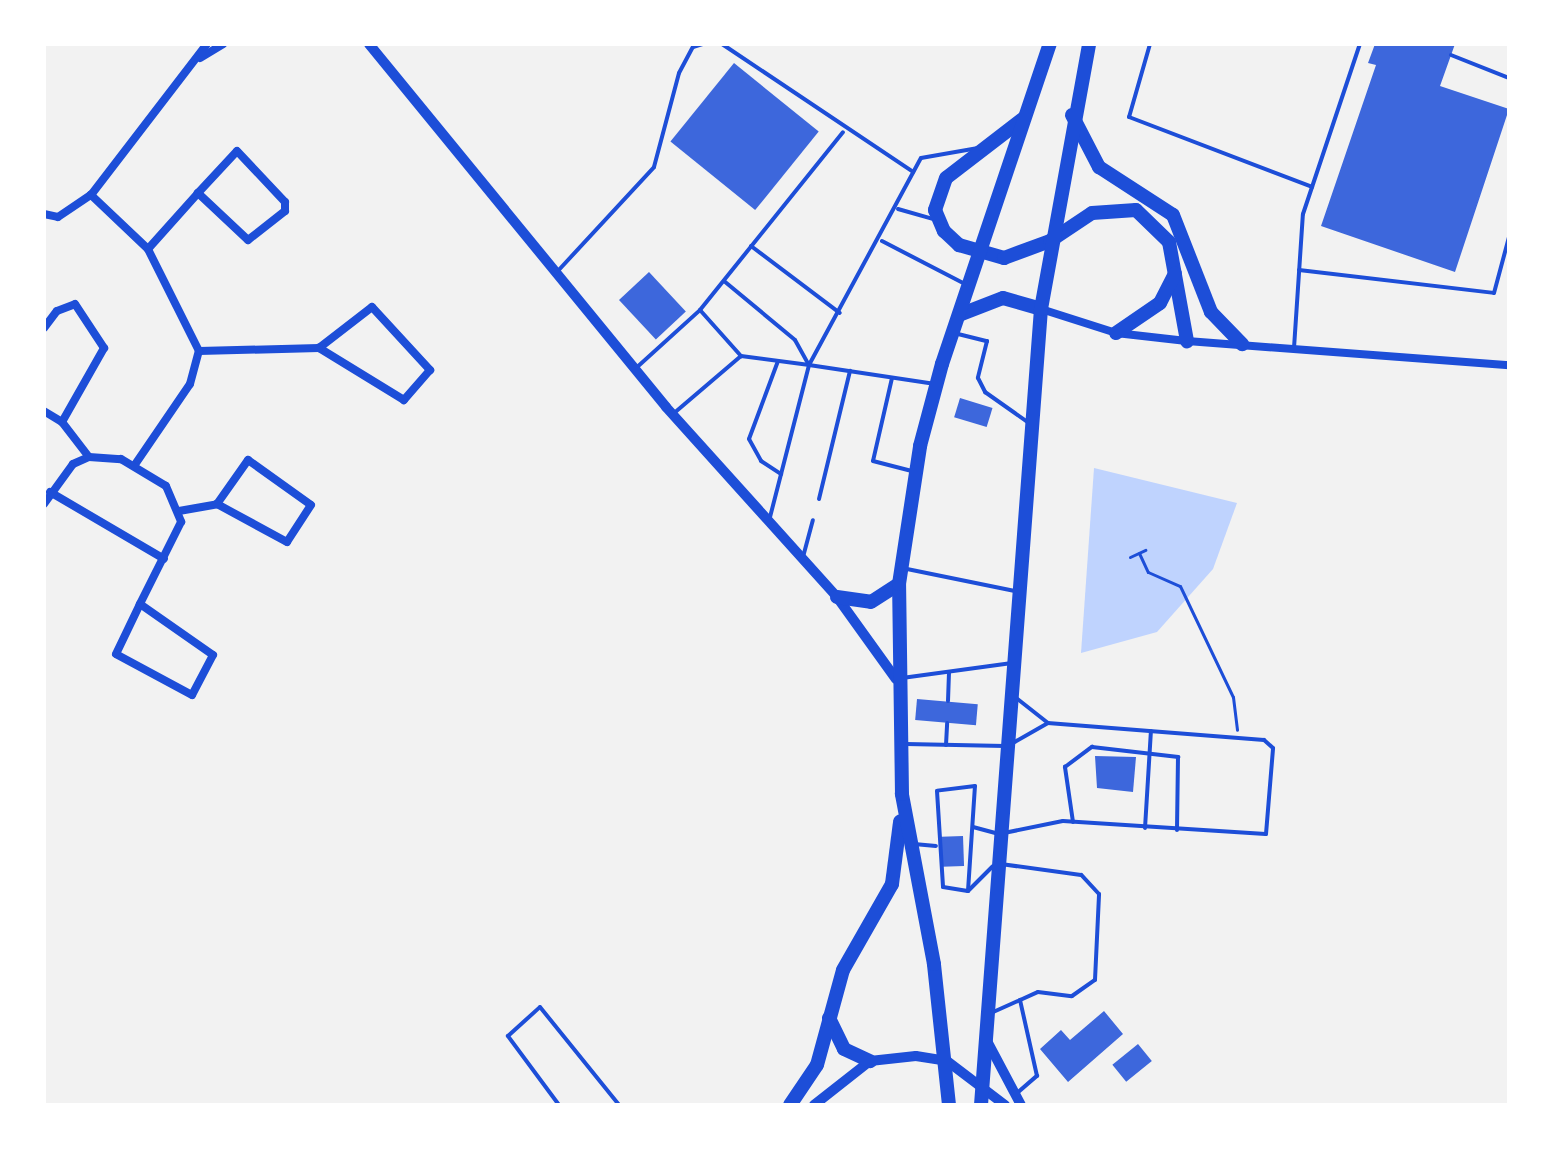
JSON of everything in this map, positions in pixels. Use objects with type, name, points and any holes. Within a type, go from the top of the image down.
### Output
[{"type":"highway","points":[[949,1105],[947,1061],[902,794],[896,679],[899,584],[915,472],[936,385],[1050,44]]},
{"type":"highway","points":[[981,1105],[996,863],[1041,309],[1072,115],[1089,44]]},
{"type":"highway","points":[[1072,115],[1099,167],[1173,215],[1211,312],[1242,344]]},
{"type":"highway","points":[[1025,117],[940,186],[938,220],[952,240],[1004,258],[1050,241],[1092,213],[1136,210],[1164,232],[1187,341]]},
{"type":"highway","points":[[1116,333],[1160,303],[1175,274]]},
{"type":"highway","points":[[959,315],[994,299],[1041,309]]},
{"type":"highway","points":[[837,597],[871,602],[899,584]]},
{"type":"highway","points":[[790,1105],[817,1065],[828,1014],[843,970],[892,884],[902,794]]},
{"type":"highway","points":[[828,1014],[844,1049],[870,1061]]},
{"type":"street","points":[[44,214],[58,217],[91,195],[207,44]]},
{"type":"street","points":[[196,60],[223,44]]},
{"type":"street","points":[[369,44],[555,275],[673,414],[837,597],[896,679]]},
{"type":"street","points":[[148,249],[198,193],[237,151],[259,169],[285,211],[248,240],[198,193]]},
{"type":"street","points":[[91,195],[148,249],[199,351],[190,384],[134,466]]},
{"type":"street","points":[[44,328],[57,311],[75,304],[104,348],[62,422]]},
{"type":"street","points":[[199,351],[319,348],[400,400],[428,377],[428,366],[372,307],[319,348]]},
{"type":"street","points":[[1041,309],[1116,333],[1509,365]]},
{"type":"street","points":[[44,411],[62,422],[89,457]]},
{"type":"street","points":[[44,504],[73,464],[89,457],[134,466],[166,486],[179,511],[164,559],[140,604],[116,654],[192,695],[213,655],[140,604]]},
{"type":"street","points":[[179,511],[217,504],[283,542],[311,505],[248,460],[217,504]]},
{"type":"street","points":[[50,492],[164,559]]},
{"type":"street","points":[[984,1034],[1018,1100]]},
{"type":"street","points":[[814,1105],[870,1061],[947,1061],[982,1080],[1005,1105]]},
{"type":"lane","points":[[555,275],[654,167],[679,73],[693,47],[703,44]]},
{"type":"lane","points":[[722,44],[763,65],[843,132],[913,172]]},
{"type":"lane","points":[[1150,44],[1129,117],[1312,187]]},
{"type":"lane","points":[[1294,348],[1299,270],[1312,187],[1360,44]]},
{"type":"lane","points":[[1451,55],[1509,78]]},
{"type":"lane","points":[[635,369],[700,310],[843,132]]},
{"type":"lane","points":[[769,522],[809,365],[882,241],[921,158],[984,148]]},
{"type":"lane","points":[[898,209],[938,220]]},
{"type":"lane","points":[[1299,270],[1494,293],[1509,237]]},
{"type":"lane","points":[[882,241],[969,285]]},
{"type":"lane","points":[[751,246],[840,313]]},
{"type":"lane","points":[[724,280],[795,340],[809,365]]},
{"type":"lane","points":[[700,310],[741,356],[936,385]]},
{"type":"lane","points":[[953,334],[987,341],[978,378],[985,392],[1031,425]]},
{"type":"lane","points":[[673,414],[741,356]]},
{"type":"lane","points":[[778,361],[749,439],[761,461],[781,474]]},
{"type":"lane","points":[[819,499],[850,371]]},
{"type":"lane","points":[[892,378],[873,461],[915,472]]},
{"type":"lane","points":[[803,560],[813,520]]},
{"type":"lane","points":[[901,567],[1018,592]]},
{"type":"lane","points":[[896,679],[1012,663]]},
{"type":"lane","points":[[948,701],[949,672]]},
{"type":"lane","points":[[1010,693],[1048,723]]},
{"type":"lane","points":[[946,745],[947,723]]},
{"type":"lane","points":[[899,744],[1007,746],[1048,723],[1238,737],[1273,748],[1266,834],[1073,822],[999,834],[973,827]]},
{"type":"lane","points":[[1145,828],[1151,731]]},
{"type":"lane","points":[[1073,822],[1063,783],[1073,756],[1092,747],[1150,751],[1181,762],[1177,830]]},
{"type":"lane","points":[[947,785],[975,786],[968,891],[943,887],[936,846],[935,795],[947,785]]},
{"type":"lane","points":[[909,842],[936,846]]},
{"type":"lane","points":[[968,891],[996,863],[1081,875],[1099,894],[1095,980],[1072,996],[1038,992],[985,1015]]},
{"type":"lane","points":[[1018,1100],[1037,1076],[1020,1000]]},
{"type":"lane","points":[[559,1105],[508,1036],[540,1007],[619,1105]]},
{"type":"path","points":[[1130,557],[1145,550]]},
{"type":"path","points":[[1139,553],[1148,572],[1180,586],[1234,702],[1238,737]]},
{"type":"water","points":[[1094,468],[1237,503],[1213,569],[1157,632],[1081,653]]},
{"type":"building","points":[[1375,44],[1455,44],[1440,86],[1509,109],[1455,272],[1321,226],[1376,65],[1368,63]]},
{"type":"building","points":[[734,63],[819,132],[755,210],[670,141]]},
{"type":"building","points":[[649,272],[686,311],[656,339],[619,300]]},
{"type":"building","points":[[960,398],[993,408],[987,427],[954,417]]},
{"type":"building","points":[[917,699],[978,704],[976,725],[915,720]]},
{"type":"building","points":[[1095,756],[1136,757],[1133,792],[1097,788]]},
{"type":"building","points":[[963,836],[964,866],[942,867],[941,837]]},
{"type":"building","points":[[1104,1011],[1123,1034],[1068,1082],[1040,1049],[1061,1030],[1070,1040]]},
{"type":"building","points":[[1138,1044],[1152,1061],[1126,1082],[1112,1065]]}]
